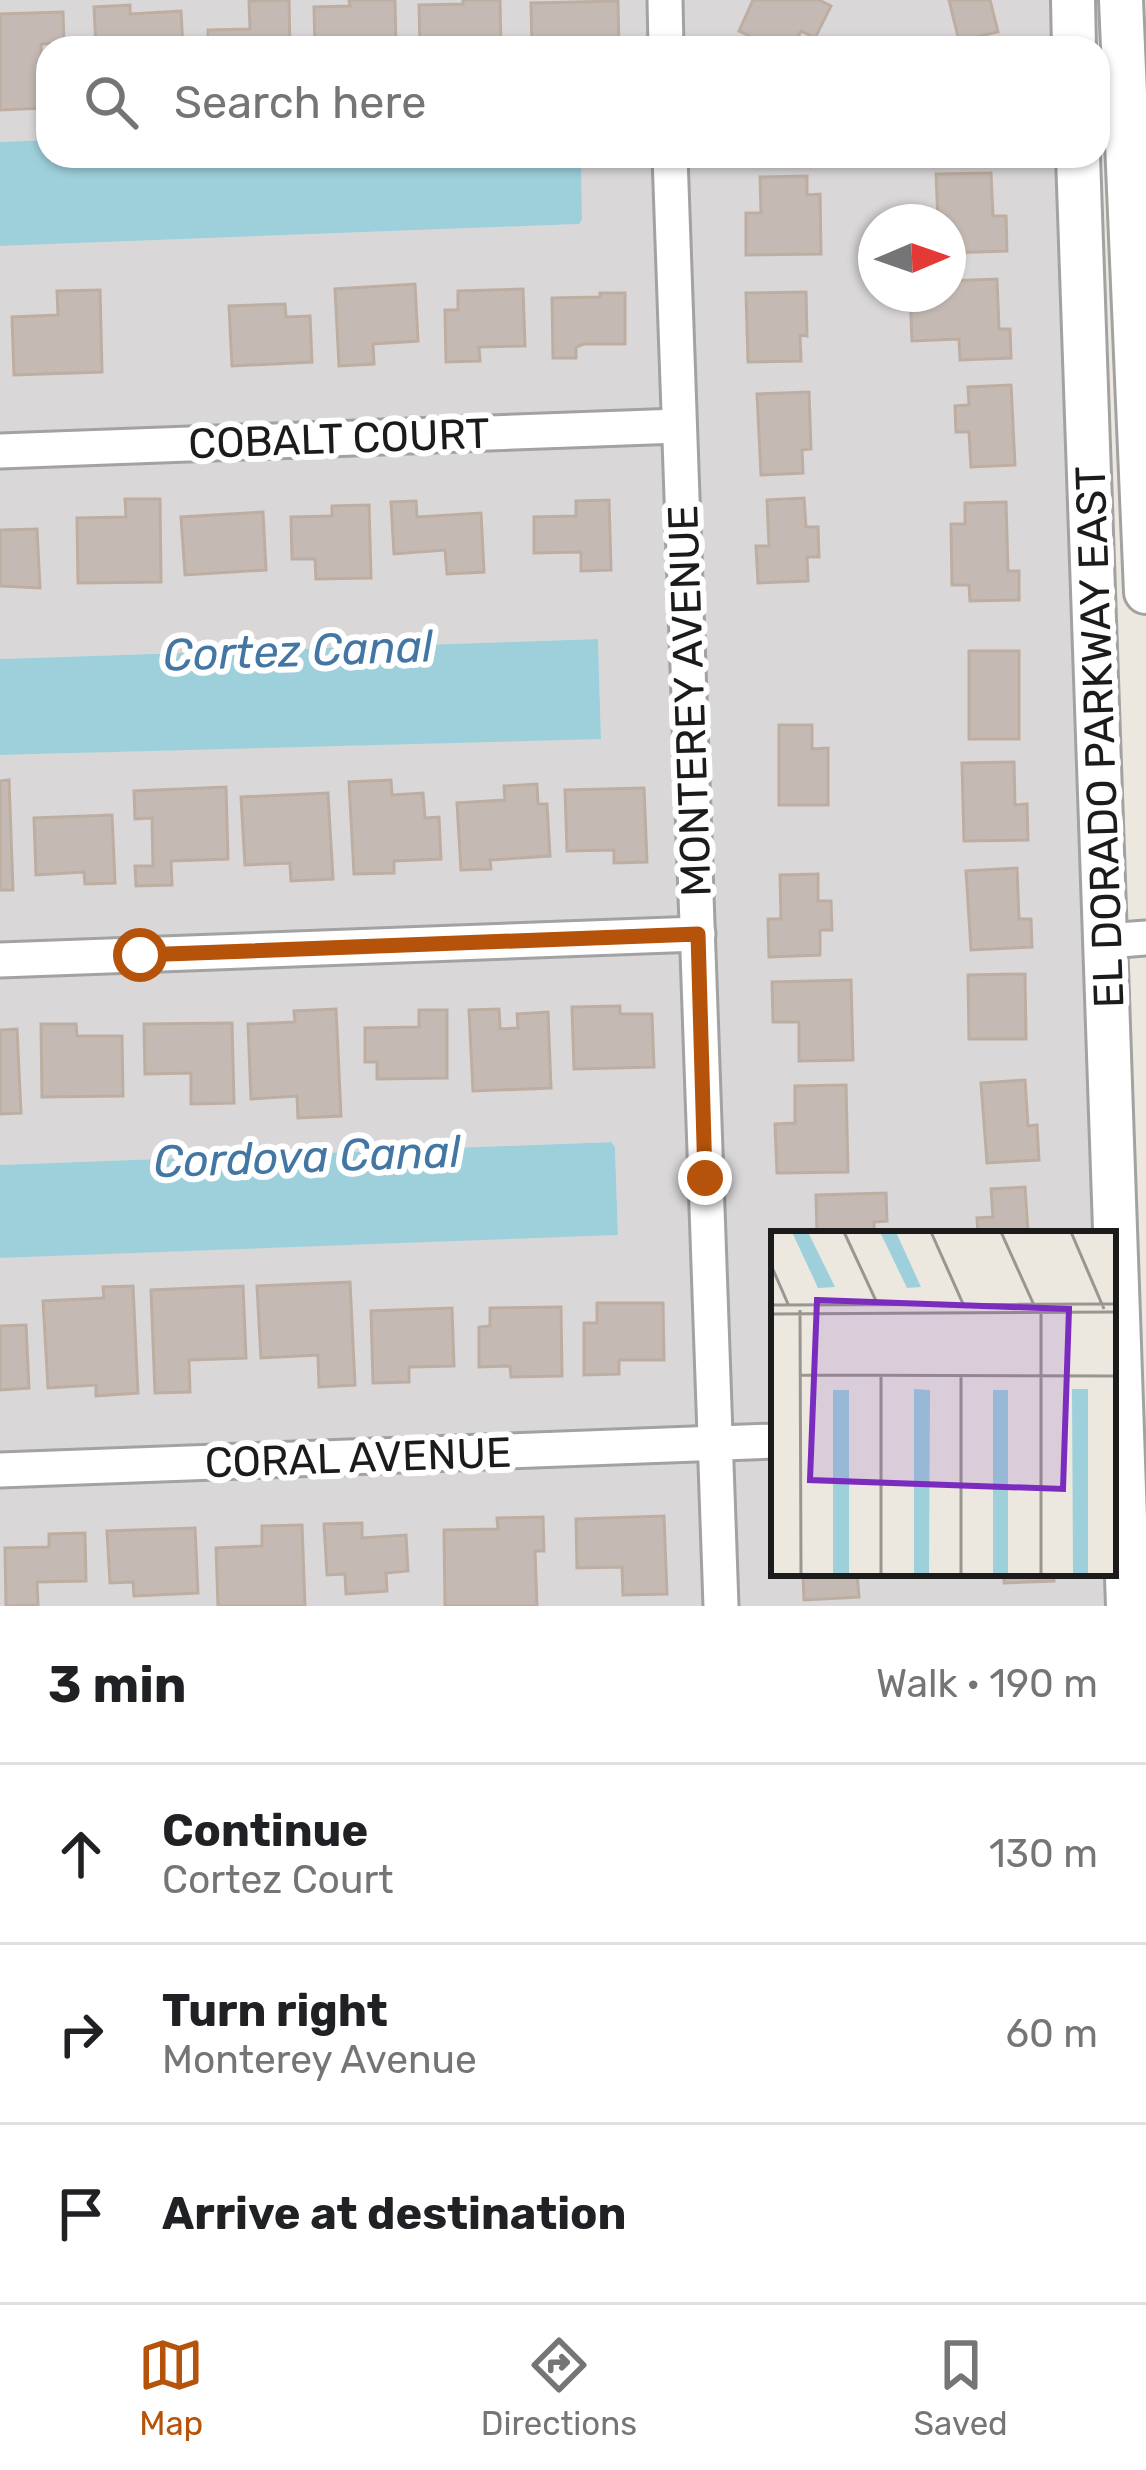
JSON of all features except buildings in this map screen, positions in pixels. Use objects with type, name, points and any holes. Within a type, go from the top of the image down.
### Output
[{"type":"street","points":[[665,0],[666,36]]},
{"type":"street","points":[[1072,0],[1074,36]]},
{"type":"street","name":"EL DORADO PARKWAY EAST","points":[[1120,0],[1143,384],[1146,592]]},
{"type":"street","name":"MONTEREY AVENUE","points":[[670,168],[721,1606]]},
{"type":"street","name":"EL DORADO PARKWAY EAST","points":[[1078,168],[1087,390],[1127,940],[1128,1606]]},
{"type":"street","points":[[1087,390],[1143,384]]},
{"type":"street","name":"COBALT COURT","points":[[0,451],[679,426]]},
{"type":"street","points":[[0,960],[698,934]]},
{"type":"street","name":"CORAL AVENUE","points":[[0,1471],[771,1441]]},
{"type":"shaded area","points":[[0,0],[1056,0],[1057,36],[36,36],[36,140],[0,142]]},
{"type":"shaded area","points":[[581,168],[1061,168],[1099,1231],[771,1231],[771,1576],[1110,1576],[1111,1606],[0,1606],[0,1258],[618,1234],[615,1147],[611,1142],[0,1165],[0,755],[601,738],[598,639],[0,659],[0,246],[578,224],[582,219]]},
{"type":"water","points":[[36,140],[36,168],[581,168],[582,219],[579,224],[0,246],[0,142]]},
{"type":"water","name":"Cortez Canal","points":[[598,639],[601,739],[0,755],[0,659]]},
{"type":"water","name":"Cordova Canal","points":[[611,1142],[615,1147],[618,1235],[0,1258],[0,1165]]},
{"type":"route","points":[[140,955],[698,934],[705,1178]]}]
